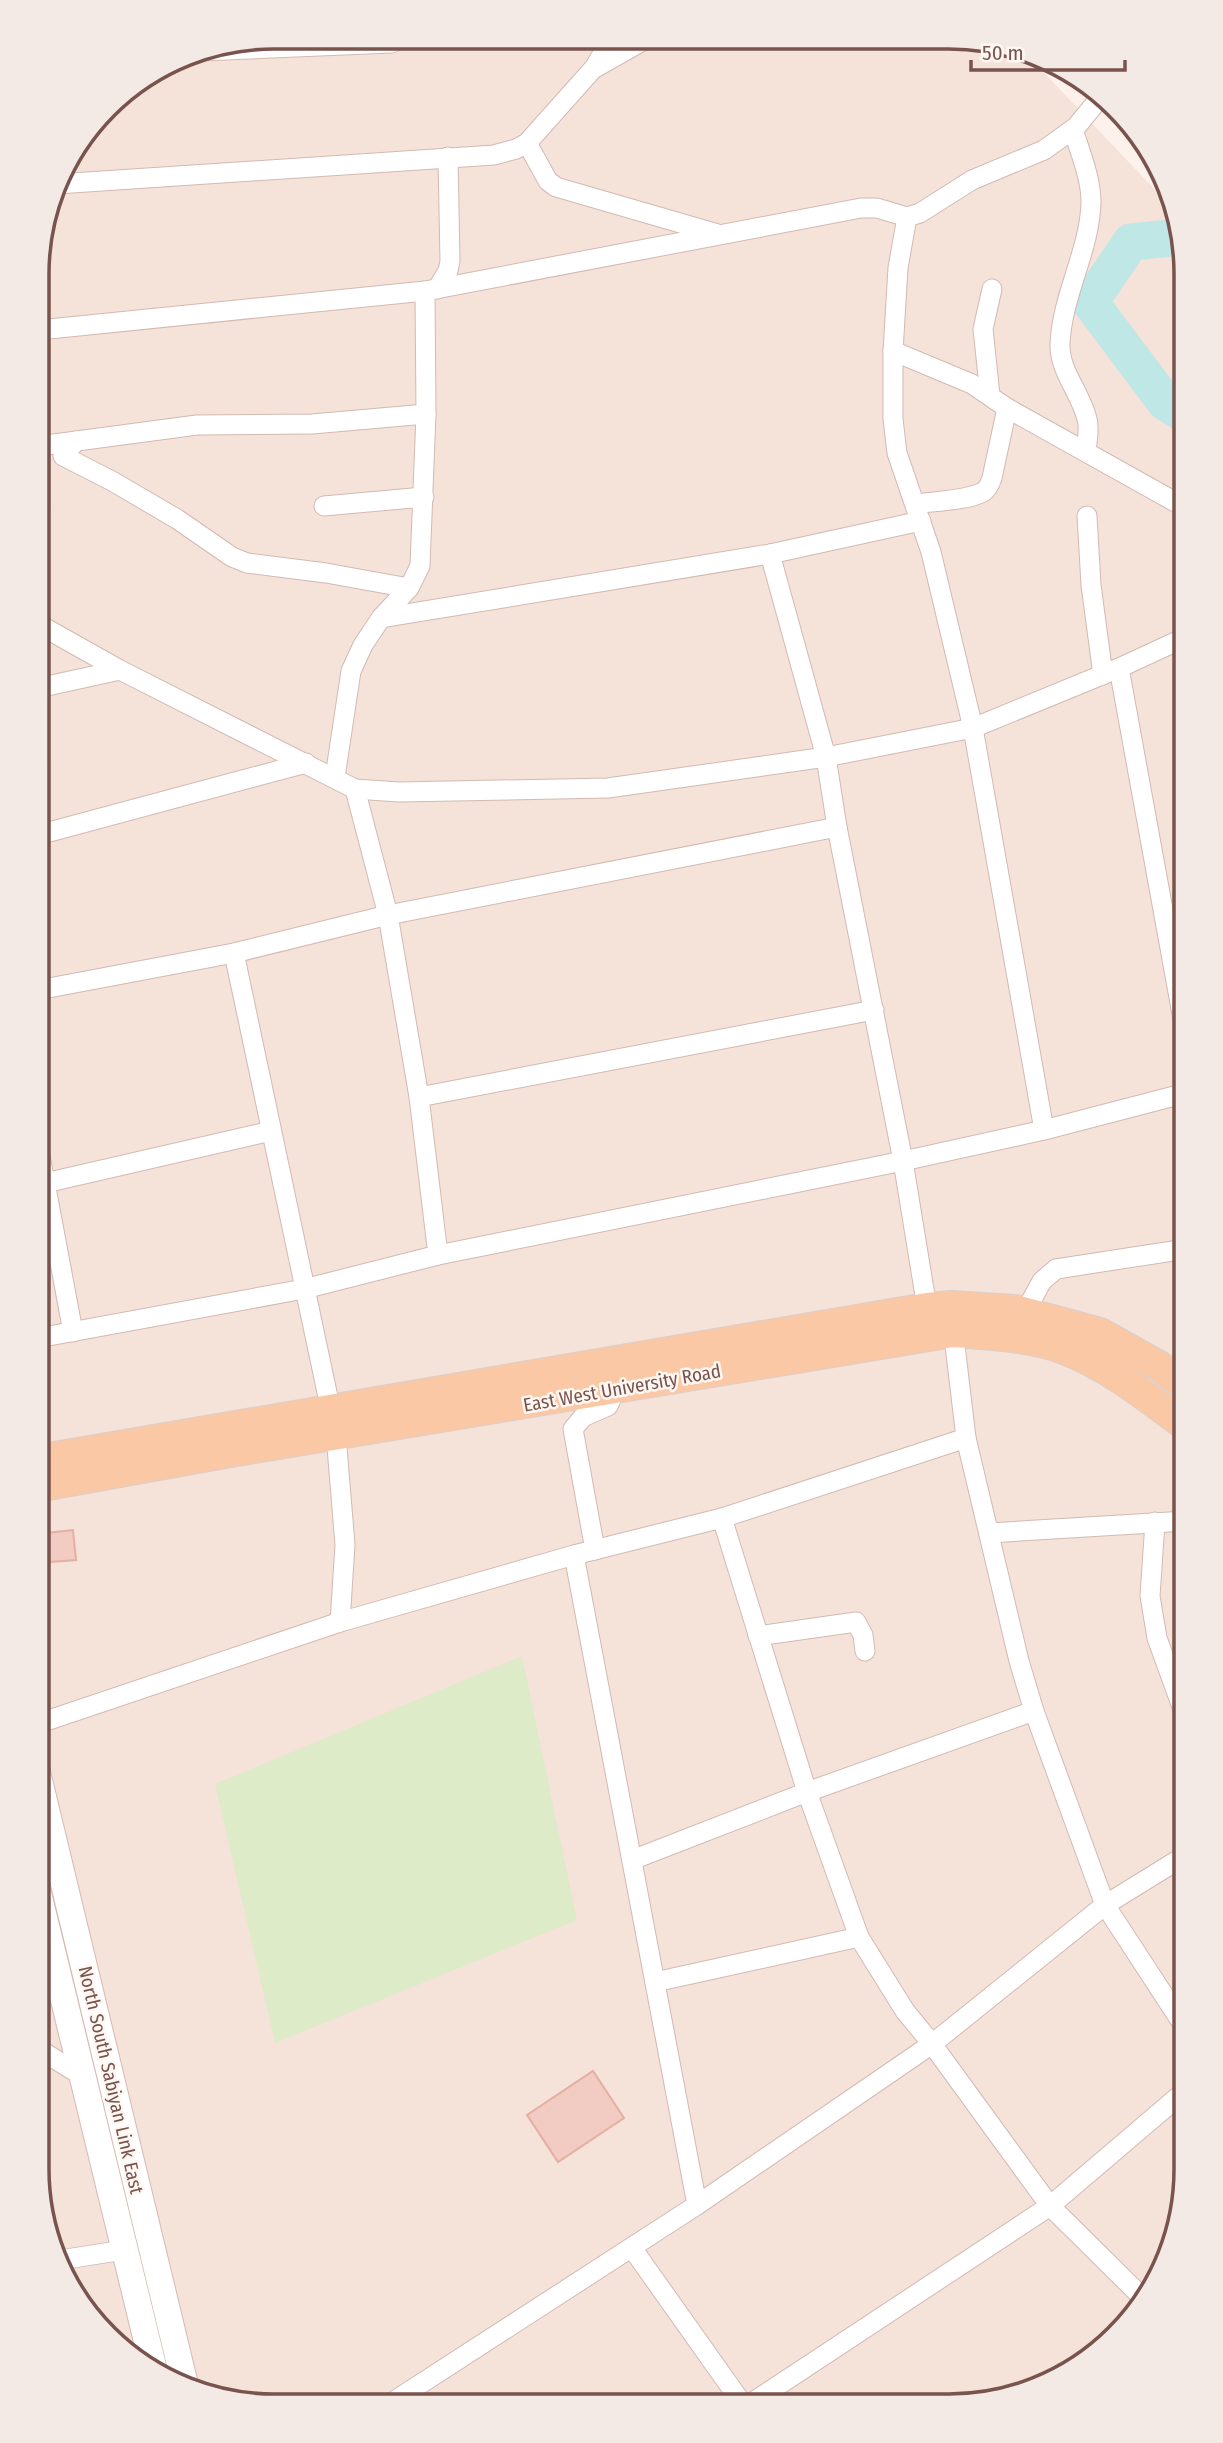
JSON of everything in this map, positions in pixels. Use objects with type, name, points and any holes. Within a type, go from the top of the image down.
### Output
[{"type":"main road","name":"East West University Road","points":[[49,1458],[616,1389],[989,1307],[1025,1312],[1100,1333],[1174,1377]]},
{"type":"main road","name":"East West University Road","points":[[49,1484],[333,1422],[944,1316],[987,1334],[1063,1348],[1104,1368],[1174,1418]]},
{"type":"main road","name":"North South Sabiyan Link East","points":[[49,1822],[182,2374]]},
{"type":"main road","name":"North South Sabiyan Link East","points":[[49,1937],[151,2357]]},
{"type":"main road","points":[[105,2166],[131,2160]]},
{"type":"street","points":[[68,183],[494,155],[527,143],[593,69],[604,49]]},
{"type":"street","points":[[593,69],[628,49]]},
{"type":"street","points":[[49,329],[431,290],[861,208],[877,208],[907,217],[920,213],[972,180],[1045,150],[1073,129],[1095,103]]},
{"type":"street","points":[[1073,129],[1091,200],[1089,221],[1064,318],[1060,345],[1070,380],[1088,420],[1086,451]]},
{"type":"street","points":[[527,143],[548,181],[556,187],[722,236]]},
{"type":"street","points":[[335,777],[351,671],[363,645],[381,618],[409,588],[420,566],[431,290],[448,271],[450,261],[448,157]]},
{"type":"street","points":[[907,217],[898,268],[893,351],[893,419],[897,453],[931,552],[973,728],[1044,1130]]},
{"type":"street","points":[[990,395],[983,329],[992,289]]},
{"type":"street","points":[[893,351],[972,384],[1007,408],[1174,501]]},
{"type":"street","points":[[381,618],[770,554],[982,492],[988,488],[992,478],[1007,408]]},
{"type":"street","points":[[49,445],[197,425],[312,424],[426,414]]},
{"type":"street","points":[[76,441],[63,456],[155,506],[232,557],[247,563],[326,573],[409,588]]},
{"type":"street","points":[[324,506],[424,497]]},
{"type":"street","points":[[1087,516],[1091,585],[1174,978]]},
{"type":"street","points":[[770,554],[826,757],[837,827],[902,1161],[944,1316],[966,1438],[1034,1711],[1105,1905],[1174,2011]]},
{"type":"street","points":[[49,630],[120,670],[355,789],[399,792],[608,788],[826,757],[973,728],[1174,642]]},
{"type":"street","points":[[49,686],[120,670]]},
{"type":"street","points":[[49,832],[306,763]]},
{"type":"street","points":[[355,789],[388,915],[419,1097],[438,1255]]},
{"type":"street","points":[[49,988],[234,953],[388,915],[837,827]]},
{"type":"street","points":[[234,953],[333,1422],[345,1545],[340,1622]]},
{"type":"street","points":[[419,1097],[874,1010]]},
{"type":"street","points":[[49,1336],[304,1289],[438,1255],[1044,1130],[1174,1096]]},
{"type":"street","points":[[49,1182],[271,1131]]},
{"type":"street","points":[[49,1209],[73,1332]]},
{"type":"street","points":[[1025,1312],[1042,1281],[1056,1269],[1174,1251]]},
{"type":"street","points":[[595,1550],[573,1429],[583,1417],[608,1406],[616,1389]]},
{"type":"street","points":[[49,1720],[340,1622],[574,1555],[722,1518],[966,1438]]},
{"type":"street","points":[[722,1518],[807,1792],[859,1937],[905,2011],[1050,2206],[1137,2292]]},
{"type":"street","points":[[989,1533],[1174,1521]]},
{"type":"street","points":[[1155,1522],[1150,1596],[1157,1638],[1174,1685]]},
{"type":"street","points":[[574,1555],[697,2205]]},
{"type":"street","points":[[758,1636],[856,1622],[863,1635],[865,1651]]},
{"type":"street","points":[[632,1860],[807,1792],[1034,1711]]},
{"type":"street","points":[[405,2394],[697,2205],[932,2044],[1105,1905],[1174,1862]]},
{"type":"street","points":[[655,1982],[859,1937]]},
{"type":"street","points":[[49,2055],[84,2077]]},
{"type":"street","points":[[764,2394],[1050,2206],[1174,2100]]},
{"type":"street","points":[[632,2248],[737,2394]]},
{"type":"street","points":[[68,2259],[124,2250]]},
{"type":"shaded area","points":[[964,49],[993,53],[1040,68],[1159,194],[1170,230],[1174,274],[1174,2184],[1166,2227],[1157,2255],[1128,2306],[1086,2348],[1049,2371],[1021,2382],[964,2394],[274,2394],[245,2392],[188,2377],[137,2348],[95,2306],[72,2269],[61,2241],[51,2198],[49,2169],[49,259],[57,216],[66,188],[95,137],[115,115],[149,87],[188,66],[245,51]]},
{"type":"green space","points":[[522,1656],[577,1920],[275,2043],[215,1784]]},
{"type":"building","points":[[73,1530],[76,1560],[49,1562],[49,1533]]},
{"type":"building","points":[[593,2071],[624,2118],[558,2162],[527,2115]]},
{"type":"waterway","points":[[1171,238],[1131,242],[1090,302],[1165,402],[1174,408]]}]
